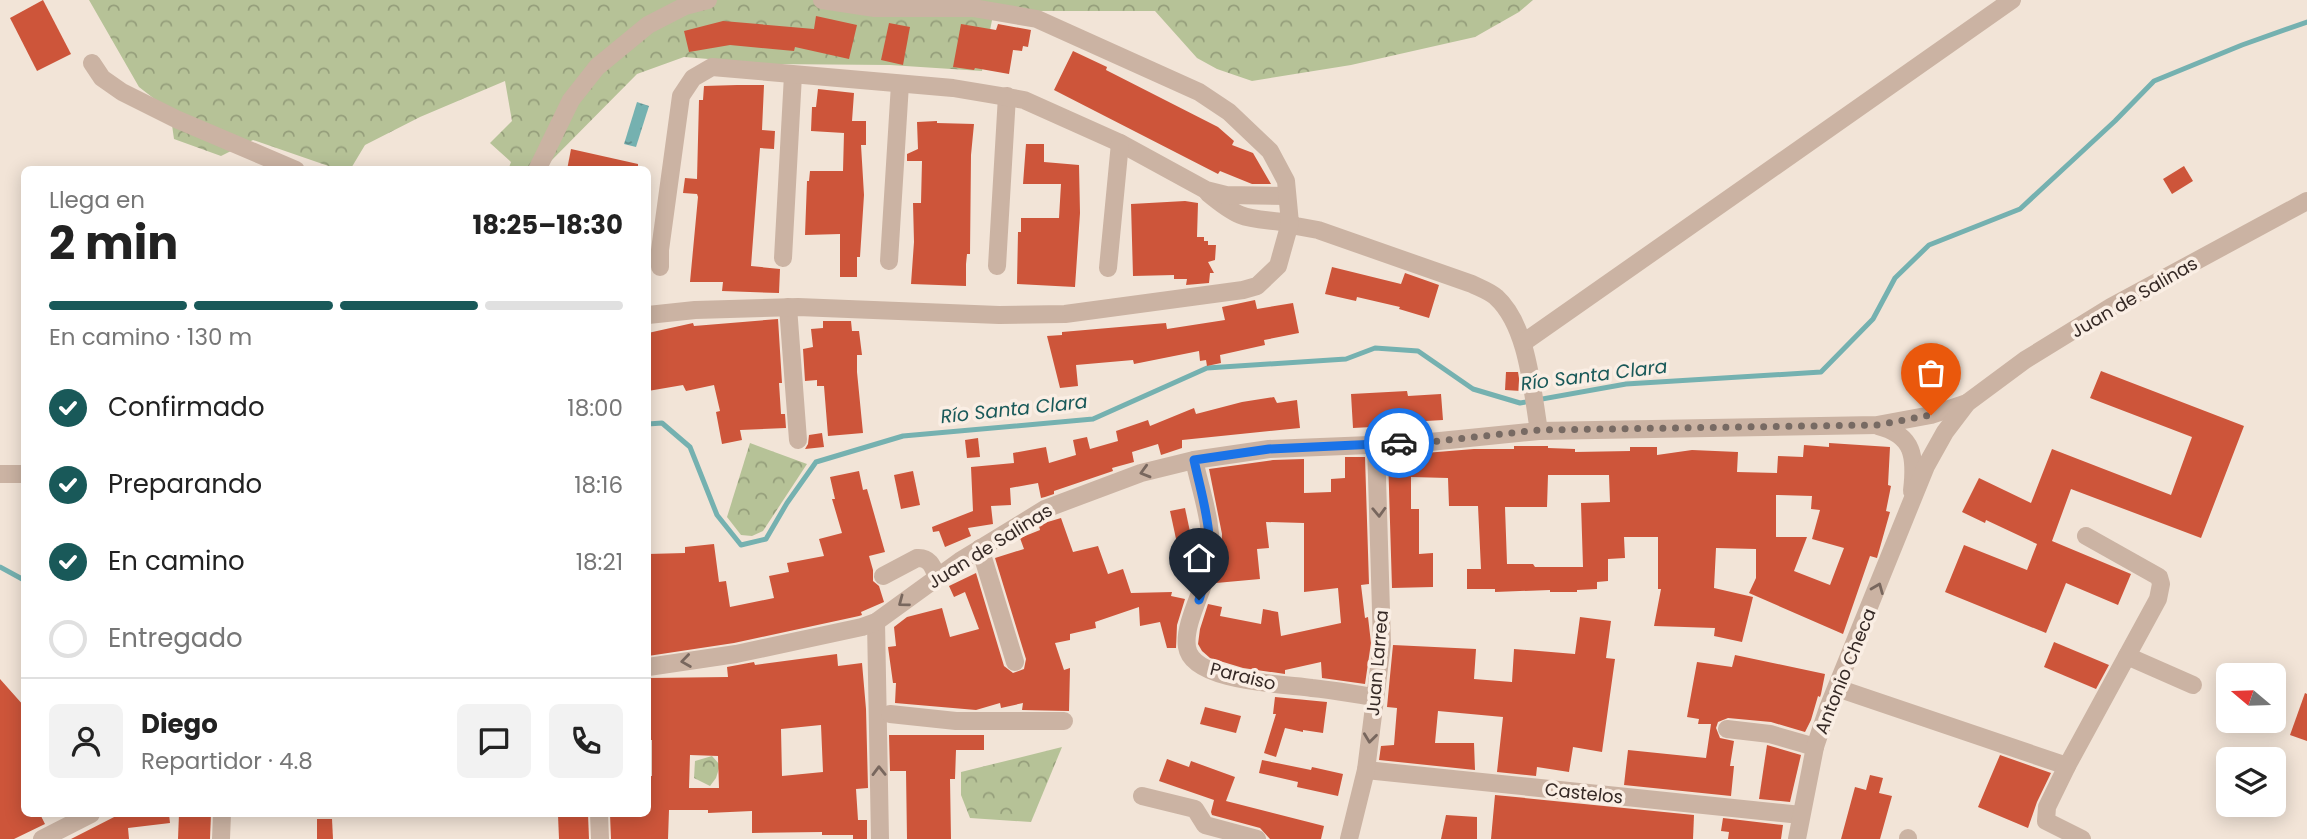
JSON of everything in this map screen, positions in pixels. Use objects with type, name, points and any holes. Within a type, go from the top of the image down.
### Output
[{"type":"street","points":[[539,166],[572,100],[597,66],[648,25],[685,6],[708,0]]},
{"type":"street","points":[[651,315],[695,310],[788,307],[999,315],[1065,314],[1243,290],[1257,286],[1278,266],[1290,223],[1286,181],[1270,151],[1229,112],[1199,92],[1037,19],[974,8],[875,8],[822,0]]},
{"type":"street","points":[[1523,343],[2012,0]]},
{"type":"street","points":[[92,64],[102,78],[122,92],[176,119],[287,166]]},
{"type":"street","points":[[656,256],[681,96],[693,79],[712,67],[953,88],[1007,96],[1024,100],[1120,143],[1206,190],[1230,211],[1246,219],[1290,223],[1356,244],[1495,296],[1523,343],[1539,430]]},
{"type":"street","points":[[783,258],[793,75]]},
{"type":"street","points":[[889,261],[900,84]]},
{"type":"street","points":[[998,266],[1007,96]]},
{"type":"street","points":[[1108,268],[1120,143]]},
{"type":"street","points":[[1206,190],[1226,195],[1287,196]]},
{"type":"street","name":"Juan de Salinas","points":[[1911,508],[1935,448],[1967,403],[2025,360],[2111,307],[2307,201]]},
{"type":"street","points":[[788,307],[798,440]]},
{"type":"street","name":"Juan de Salinas","points":[[651,667],[736,654],[876,622],[980,548],[1045,509],[1141,473],[1194,460],[1269,449],[1420,443],[1539,430],[1877,425],[1931,415],[1967,403]]},
{"type":"street","points":[[1877,425],[1901,434],[1909,446],[1913,460],[1911,508]]},
{"type":"street","name":"Juan Larrea","points":[[1349,839],[1366,770],[1382,645],[1376,443]]},
{"type":"street","name":"Paraiso","points":[[1194,460],[1211,539],[1206,580],[1191,620],[1186,647],[1194,662],[1215,672],[1271,685],[1308,687],[1375,697]]},
{"type":"street","points":[[0,474],[21,474]]},
{"type":"street","name":"Antonio Checa","points":[[1797,839],[1815,747],[1911,508]]},
{"type":"street","points":[[2082,839],[2046,821],[2047,807],[2158,599],[2161,584],[2159,577],[2087,536]]},
{"type":"street","points":[[980,548],[1015,662]]},
{"type":"street","points":[[883,576],[917,558],[923,558],[931,564],[937,578]]},
{"type":"street","points":[[876,622],[880,839]]},
{"type":"street","points":[[2127,656],[2193,685]]},
{"type":"street","points":[[1837,688],[2067,766]]},
{"type":"street","points":[[890,714],[956,721],[1064,721]]},
{"type":"street","points":[[1727,729],[1770,734],[1815,747]]},
{"type":"street","name":"Castelos","points":[[1366,770],[1801,815]]},
{"type":"street","points":[[1142,796],[1195,809],[1205,825],[1257,839]]},
{"type":"street","points":[[42,839],[85,817]]},
{"type":"street","points":[[221,839],[222,817]]},
{"type":"street","points":[[599,817],[600,839]]},
{"type":"green space","points":[[89,0],[1533,0],[1519,12],[1475,37],[1351,65],[1252,81],[1217,69],[1197,58],[1155,11],[1007,11],[993,15],[982,71],[890,65],[769,64],[684,57],[637,74],[546,166],[510,166],[511,162],[490,143],[512,121],[505,81],[420,117],[365,145],[352,166],[328,166],[253,140],[221,156],[174,139],[170,111],[139,87]]},
{"type":"green space","points":[[750,443],[807,464],[763,531],[752,536],[741,535],[727,517]]},
{"type":"green space","points":[[1062,747],[1031,822],[970,818],[961,795],[961,772]]},
{"type":"green space","points":[[712,756],[720,765],[710,786],[694,778],[695,761]]},
{"type":"water","points":[[637,102],[649,106],[636,147],[624,144]]},
{"type":"building","points":[[43,0],[71,54],[37,71],[10,18]]},
{"type":"building","points":[[816,16],[857,25],[849,59],[795,47],[794,51],[730,45],[689,52],[684,31],[723,21],[814,29]]},
{"type":"building","points":[[889,23],[910,27],[903,65],[881,60]]},
{"type":"building","points":[[961,24],[996,30],[998,24],[1031,30],[1028,47],[1023,46],[1022,51],[1013,50],[1009,74],[953,67]]},
{"type":"building","points":[[1073,51],[1218,127],[1234,141],[1232,145],[1253,153],[1271,184],[1252,184],[1220,171],[1218,174],[1054,90]]},
{"type":"building","points":[[764,85],[762,130],[775,131],[774,149],[760,148],[751,266],[780,269],[779,293],[722,291],[723,282],[690,282],[698,197],[697,194],[683,193],[685,178],[697,179],[699,100],[703,100],[704,86]]},
{"type":"building","points":[[818,89],[854,93],[852,121],[866,121],[866,145],[861,145],[864,195],[857,277],[840,277],[840,234],[805,235],[807,181],[810,171],[843,171],[844,133],[811,131],[812,107],[816,107]]},
{"type":"building","points":[[917,122],[974,124],[970,254],[967,254],[966,286],[911,284],[913,203],[921,203],[922,161],[907,161],[907,154],[918,149]]},
{"type":"building","points":[[1026,144],[1044,144],[1044,162],[1079,165],[1080,213],[1075,287],[1017,284],[1018,232],[1021,232],[1021,218],[1059,218],[1061,184],[1023,184]]},
{"type":"building","points":[[571,149],[638,164],[638,166],[568,166]]},
{"type":"building","points":[[2184,166],[2193,181],[2172,194],[2163,179]]},
{"type":"building","points":[[1185,201],[1198,203],[1197,237],[1204,237],[1208,245],[1216,245],[1215,260],[1208,262],[1214,273],[1210,273],[1209,283],[1186,285],[1187,279],[1174,279],[1174,275],[1133,276],[1131,204]]},
{"type":"building","points":[[1332,267],[1401,284],[1405,273],[1439,285],[1429,318],[1399,309],[1400,307],[1357,297],[1356,301],[1325,294]]},
{"type":"building","points":[[1255,300],[1257,309],[1293,303],[1299,333],[1264,340],[1265,345],[1220,355],[1221,363],[1207,366],[1206,360],[1200,361],[1199,351],[1134,364],[1133,360],[1076,365],[1078,386],[1060,388],[1047,336],[1062,335],[1062,332],[1166,323],[1167,329],[1225,320],[1222,307]]},
{"type":"building","points":[[778,319],[781,414],[785,414],[786,428],[740,430],[742,440],[722,444],[716,412],[720,411],[714,385],[686,391],[683,385],[651,390],[651,332],[693,323],[694,326]]},
{"type":"building","points":[[823,321],[851,321],[852,331],[859,331],[862,355],[857,355],[857,372],[863,433],[828,436],[824,386],[817,386],[817,380],[805,381],[803,349],[813,347],[811,329],[823,328]]},
{"type":"building","points":[[2101,371],[2244,426],[2201,538],[2071,489],[2052,541],[2131,574],[2118,605],[2066,583],[2046,633],[1945,592],[1964,545],[2027,570],[2037,544],[1962,512],[1979,478],[2031,503],[2052,449],[2171,495],[2192,437],[2090,398]]},
{"type":"building","points":[[1506,372],[1518,372],[1521,391],[1505,390]]},
{"type":"building","points":[[1407,391],[1408,396],[1441,394],[1443,420],[1353,428],[1351,394]]},
{"type":"building","points":[[1274,397],[1277,403],[1297,400],[1300,428],[1182,440],[1182,448],[1161,455],[1158,444],[1132,452],[1134,462],[1112,468],[1113,471],[1054,491],[1054,494],[1045,497],[1041,498],[1038,483],[1010,488],[1011,505],[991,506],[993,524],[968,528],[971,536],[945,547],[939,531],[933,532],[932,527],[973,511],[971,467],[1014,463],[1013,453],[1046,447],[1049,463],[1076,455],[1073,440],[1087,437],[1090,449],[1118,441],[1116,431],[1148,420],[1150,426],[1194,408],[1196,414]]},
{"type":"building","points":[[822,433],[824,447],[805,449],[809,435]]},
{"type":"building","points":[[978,438],[980,457],[967,458],[965,440]]},
{"type":"building","points":[[1829,443],[1890,447],[1888,485],[1891,486],[1886,511],[1890,512],[1877,558],[1870,556],[1843,634],[1749,593],[1756,578],[1756,549],[1716,548],[1714,588],[1753,597],[1742,642],[1714,636],[1715,628],[1654,626],[1661,589],[1658,589],[1658,537],[1624,537],[1625,558],[1608,559],[1608,581],[1597,582],[1597,589],[1577,592],[1495,592],[1495,589],[1467,589],[1467,569],[1481,569],[1478,506],[1449,506],[1448,478],[1411,477],[1411,509],[1419,509],[1419,554],[1433,553],[1433,587],[1392,588],[1388,456],[1474,449],[1514,449],[1514,446],[1548,446],[1575,449],[1575,452],[1630,451],[1630,447],[1657,447],[1657,455],[1692,450],[1738,452],[1737,472],[1777,473],[1778,456],[1803,457],[1804,445],[1829,447]],"holes":[[[1548,475],[1609,475],[1610,502],[1581,503],[1583,567],[1507,564],[1505,507],[1547,507]],[[1776,495],[1812,496],[1811,509],[1820,510],[1812,539],[1844,548],[1830,585],[1794,571],[1807,537],[1776,537]]]},
{"type":"building","points":[[1345,457],[1365,457],[1369,584],[1361,585],[1371,643],[1365,684],[1322,678],[1321,662],[1285,670],[1285,674],[1243,668],[1210,658],[1198,644],[1208,604],[1222,607],[1220,616],[1261,624],[1263,609],[1278,612],[1281,636],[1341,623],[1338,588],[1304,592],[1304,523],[1266,522],[1269,548],[1257,549],[1260,579],[1216,583],[1221,561],[1222,534],[1209,469],[1273,460],[1304,459],[1304,493],[1331,492],[1331,479],[1345,478]]},
{"type":"building","points":[[859,471],[863,490],[867,489],[885,552],[869,556],[873,581],[879,586],[884,602],[861,612],[862,615],[859,616],[734,643],[651,656],[651,554],[685,553],[685,547],[714,544],[719,582],[726,581],[730,607],[774,598],[769,576],[789,572],[787,563],[824,556],[819,539],[842,533],[832,499],[835,499],[830,477]]},
{"type":"building","points":[[913,471],[920,505],[901,509],[894,475]]},
{"type":"building","points":[[1185,508],[1193,546],[1178,548],[1170,511]]},
{"type":"building","points":[[1061,518],[1073,552],[1098,546],[1108,574],[1123,569],[1131,593],[1172,592],[1171,596],[1185,599],[1177,625],[1176,648],[1167,648],[1160,622],[1140,626],[1139,607],[1095,622],[1096,628],[1070,634],[1070,640],[1055,643],[1064,670],[1070,668],[1069,711],[1022,710],[1023,703],[1001,708],[1000,703],[976,710],[895,703],[896,683],[893,683],[888,647],[896,646],[894,627],[907,617],[942,608],[950,637],[979,629],[965,592],[954,597],[949,586],[976,573],[1004,666],[1013,673],[1024,669],[1026,659],[995,558],[1024,549],[1020,538],[1040,530],[1041,524]]},
{"type":"building","points":[[1580,617],[1611,621],[1606,658],[1615,659],[1602,752],[1573,747],[1569,772],[1537,767],[1536,776],[1497,772],[1503,717],[1438,711],[1435,743],[1474,743],[1475,770],[1379,760],[1381,746],[1394,745],[1397,708],[1387,707],[1393,645],[1476,649],[1474,679],[1512,682],[1514,649],[1575,654]]},
{"type":"building","points":[[2054,642],[2109,665],[2096,689],[2044,667]]},
{"type":"building","points":[[837,654],[838,666],[862,663],[868,788],[856,789],[858,820],[867,820],[867,839],[853,839],[853,835],[822,835],[822,832],[752,833],[752,811],[708,813],[708,810],[669,810],[668,839],[611,839],[610,817],[651,817],[651,678],[728,677],[727,667],[754,662],[755,665]],"holes":[[[821,725],[823,772],[782,776],[781,729]],[[690,755],[718,756],[719,788],[689,788]]]},
{"type":"building","points":[[1735,655],[1825,674],[1820,697],[1818,696],[1805,732],[1771,722],[1728,718],[1718,722],[1716,728],[1720,738],[1734,741],[1730,766],[1734,766],[1731,796],[1624,785],[1628,750],[1706,758],[1711,724],[1698,724],[1699,719],[1687,717],[1697,662],[1732,667]]},
{"type":"building","points":[[0,679],[21,703],[21,817],[42,817],[45,824],[14,839],[0,839]]},
{"type":"building","points":[[2305,693],[2307,694],[2307,741],[2290,735]]},
{"type":"building","points":[[1275,697],[1327,702],[1323,733],[1285,728],[1276,757],[1264,753],[1276,714],[1273,714]]},
{"type":"building","points":[[1205,707],[1241,716],[1236,733],[1200,724]]},
{"type":"building","points":[[889,735],[984,735],[984,750],[956,750],[955,779],[950,779],[951,839],[907,839],[906,771],[890,771]]},
{"type":"building","points":[[1767,745],[1801,755],[1790,802],[1759,799]]},
{"type":"building","points":[[2000,755],[2051,773],[2028,828],[1978,807]]},
{"type":"building","points":[[1167,759],[1189,767],[1191,761],[1235,777],[1226,801],[1324,826],[1321,839],[1270,839],[1260,828],[1212,815],[1214,800],[1159,781]]},
{"type":"building","points":[[1262,760],[1343,774],[1338,796],[1297,787],[1298,782],[1259,773]]},
{"type":"building","points":[[1870,775],[1883,778],[1879,793],[1892,796],[1880,839],[1841,839],[1855,787],[1866,790]]},
{"type":"building","points":[[1495,795],[1694,815],[1693,839],[1491,839]]},
{"type":"building","points":[[1446,815],[1477,817],[1477,839],[1441,839]]},
{"type":"building","points":[[114,817],[169,817],[170,823],[128,828],[129,839],[71,839]]},
{"type":"building","points":[[179,817],[211,817],[210,839],[178,839]]},
{"type":"building","points":[[558,817],[588,817],[589,839],[559,839]]},
{"type":"building","points":[[1723,818],[1783,825],[1781,839],[1728,839],[1729,832],[1721,831]]},
{"type":"building","points":[[317,819],[332,819],[333,839],[317,839]]},
{"type":"waterway","name":"Río Santa Clara","points":[[651,424],[662,423],[690,447],[717,515],[741,545],[766,539],[816,462],[903,436],[1093,419],[1207,368],[1346,359],[1375,348],[1418,351],[1473,389],[1520,403],[1626,384],[1821,372],[1873,319],[1895,278],[1929,245],[2020,209],[2154,81],[2307,22]]},
{"type":"waterway","name":"Río Santa Clara","points":[[0,567],[21,578]]},
{"type":"way so far","points":[[1399,443],[1539,430],[1877,425],[1931,415]]},
{"type":"route","points":[[1199,600],[1210,560],[1211,539],[1194,460],[1269,449],[1399,443]]}]
